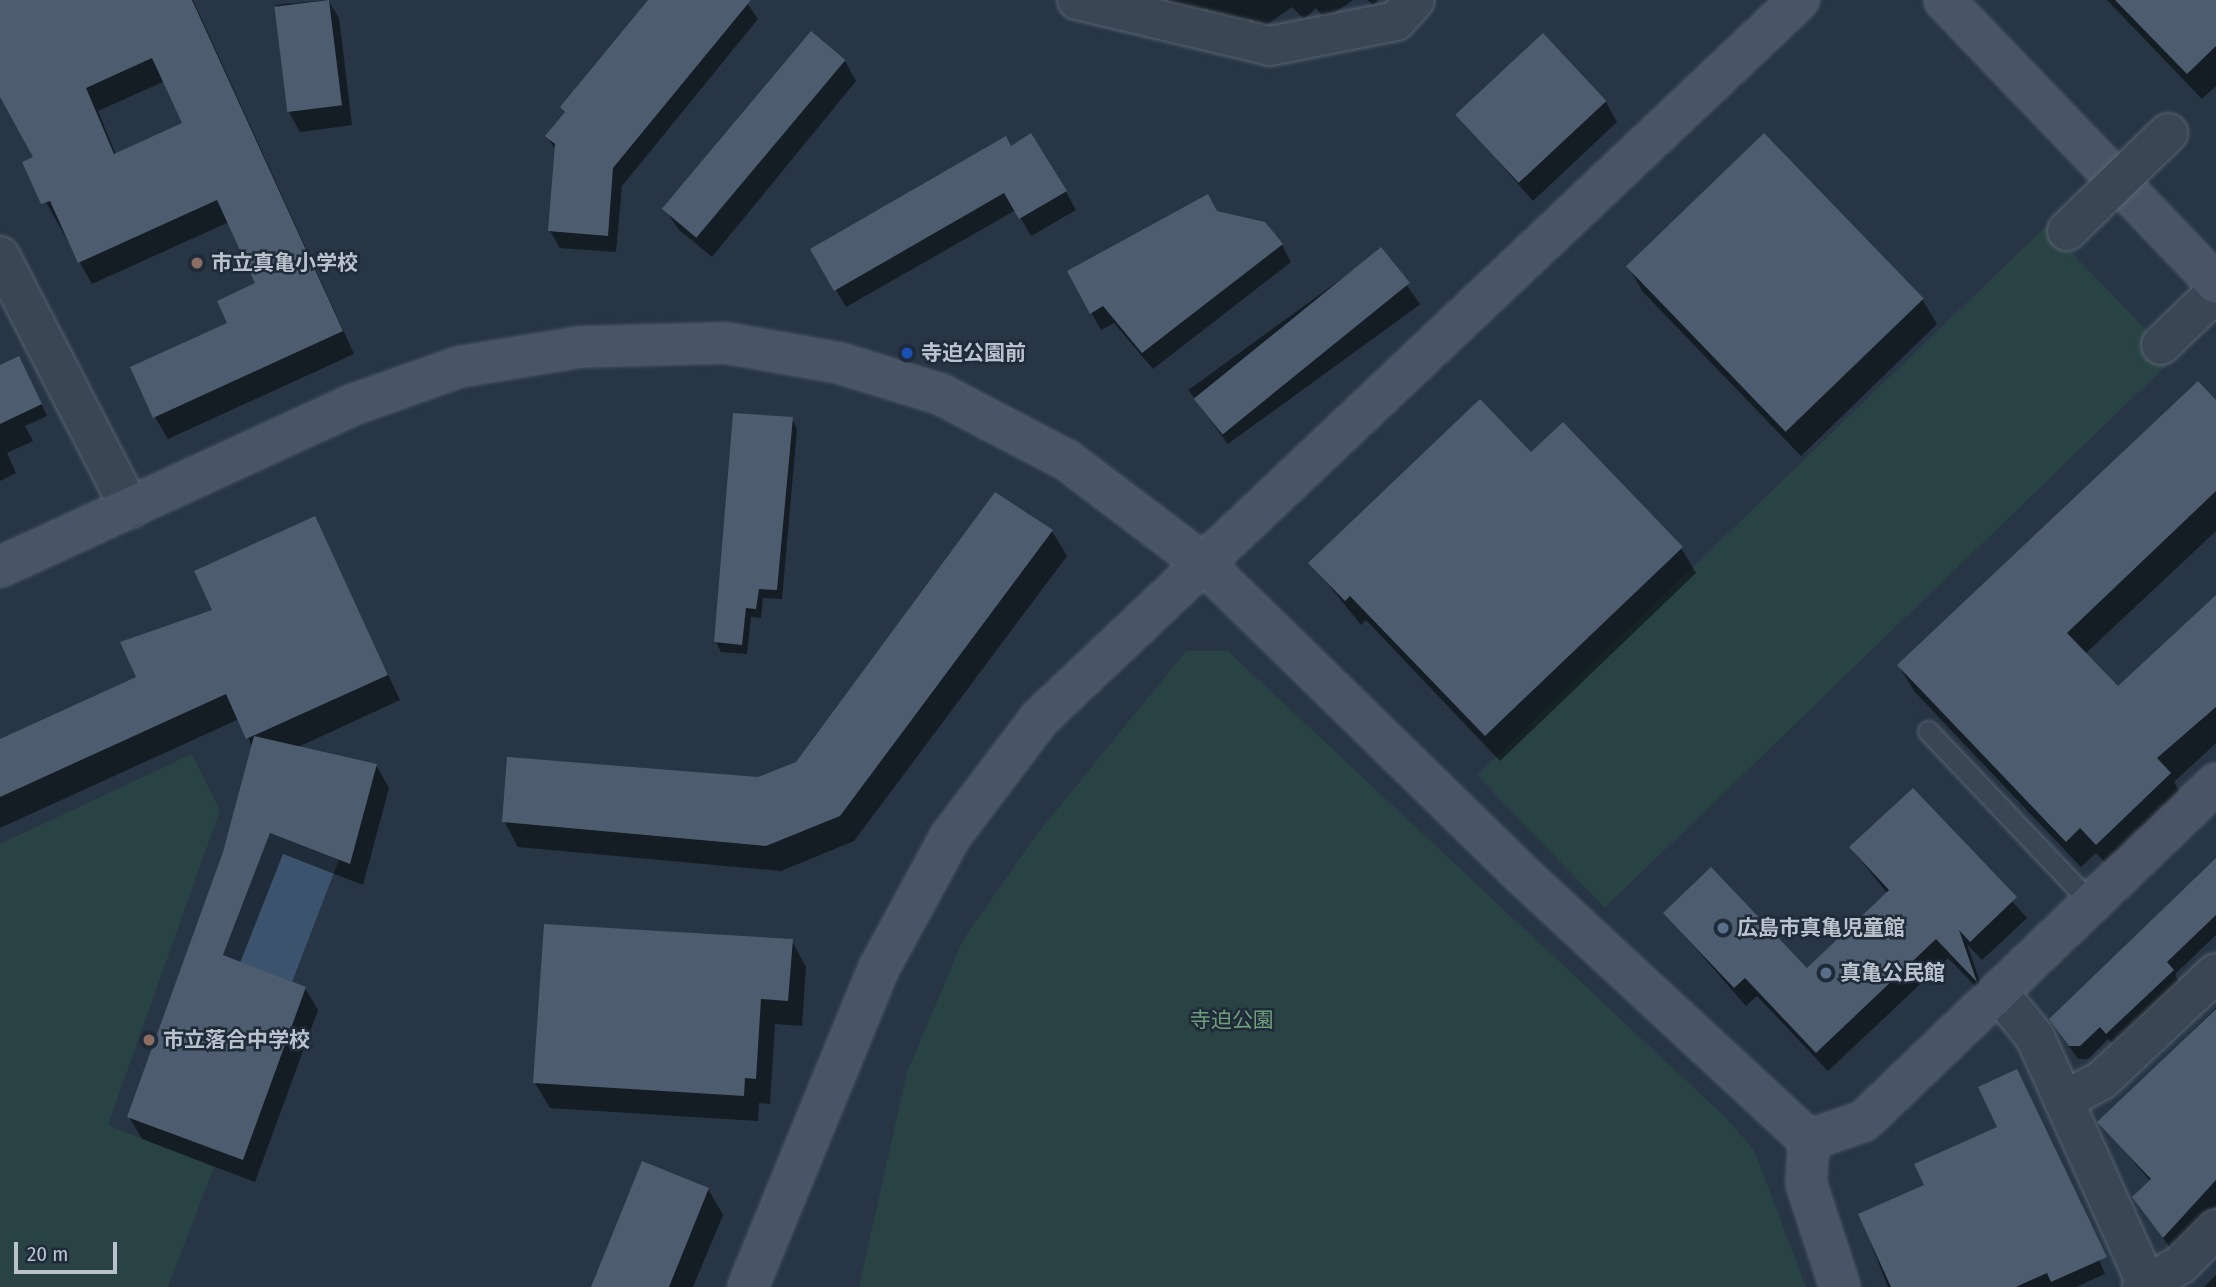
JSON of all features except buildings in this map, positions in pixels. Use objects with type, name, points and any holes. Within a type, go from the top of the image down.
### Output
[{"type":"street","points":[[1077,0],[1270,46],[1396,21],[1415,0]]},
{"type":"street","points":[[748,1287],[879,968],[950,837],[1040,718],[1799,0]]},
{"type":"street","points":[[1944,0],[2216,284]]},
{"type":"street","points":[[2063,235],[2171,131]]},
{"type":"street","points":[[0,256],[130,509]]},
{"type":"street","points":[[2166,341],[2216,292]]},
{"type":"street","points":[[0,567],[355,404],[458,367],[580,347],[726,343],[839,363],[940,394],[1068,461],[1204,564],[1516,869],[1809,1140]]},
{"type":"street","points":[[1809,1140],[1864,1121],[2216,783]]},
{"type":"street","points":[[2063,1101],[2102,1080],[2216,973]]},
{"type":"street","points":[[1999,993],[2035,1037],[2146,1286],[2180,1265],[2216,1229]]},
{"type":"street","points":[[1809,1140],[1806,1183],[1840,1287]]},
{"type":"lane","points":[[1928,731],[2091,902]]},
{"type":"green space","points":[[2046,226],[2174,358],[1605,908],[1477,775]]},
{"type":"green space","name":"寺迫公園","points":[[1186,651],[1228,651],[1725,1117],[1754,1150],[1806,1287],[859,1287],[907,1072],[963,940],[1037,834]]},
{"type":"green space","points":[[192,754],[220,810],[108,1125],[214,1167],[168,1287],[0,1287],[0,844]]},
{"type":"water","points":[[270,833],[339,860],[292,982],[223,955]]},
{"type":"place","name":"市立真亀小学校","points":[[197,263]]},
{"type":"place","name":"寺迫公園前","points":[[907,353]]},
{"type":"place","name":"広島市真亀児童館","points":[[1723,928]]},
{"type":"place","name":"真亀公民館","points":[[1826,973]]},
{"type":"place","name":"市立落合中学校","points":[[149,1040]]}]
